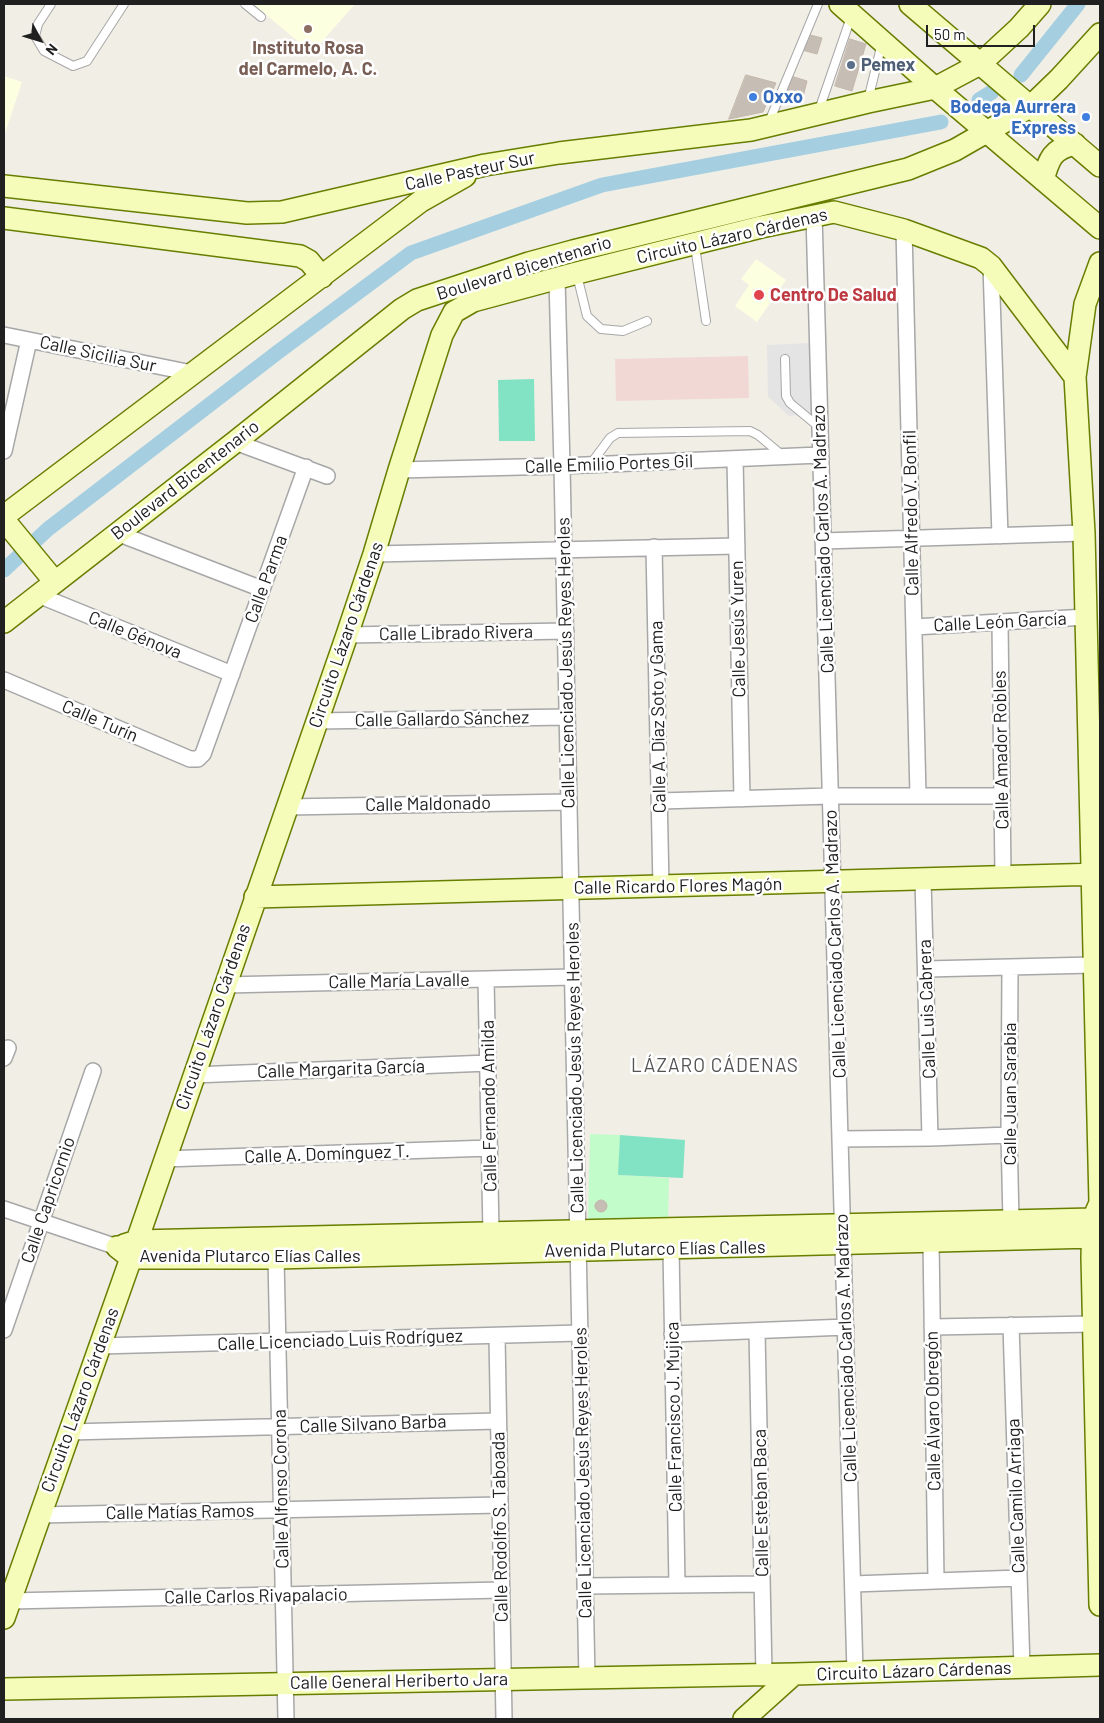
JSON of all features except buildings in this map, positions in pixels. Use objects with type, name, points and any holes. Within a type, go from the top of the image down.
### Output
[{"type":"street","points":[[910,4],[1100,166]]},
{"type":"street","name":"Calle Pasteur Sur","points":[[4,186],[247,213],[282,212],[485,165],[559,153],[751,130],[935,88],[980,64],[1019,28],[1040,4]]},
{"type":"street","points":[[846,9],[935,88],[1100,228]]},
{"type":"street","name":"Boulevard Bicentenario","points":[[4,622],[402,309],[417,300],[529,262],[571,265],[815,192],[908,169],[955,150],[1030,107],[1059,80],[1100,34]]},
{"type":"street","points":[[1044,180],[1048,164],[1054,154],[1063,147],[1074,144]]},
{"type":"street","points":[[4,516],[421,201],[485,165]]},
{"type":"street","points":[[840,186],[838,197],[843,213]]},
{"type":"street","points":[[761,227],[770,217],[815,192]]},
{"type":"street","name":"Circuito Lázaro Cárdenas","points":[[7,1609],[99,1346],[128,1249],[164,1159],[347,635],[442,335],[454,312],[473,301],[571,265],[694,244],[761,227],[834,212],[904,230],[981,258],[991,266],[1075,377]]},
{"type":"street","name":"Calle Licenciado Carlos A. Madrazo","points":[[814,215],[855,1672]]},
{"type":"street","points":[[4,218],[300,256],[309,261],[322,277]]},
{"type":"street","name":"Calle Alfredo V. Bonfil","points":[[904,230],[918,795]]},
{"type":"street","points":[[1100,263],[1086,304],[1075,377],[1084,533],[1096,874],[1093,965],[1098,1220],[1093,1324],[1100,1605]]},
{"type":"street","name":"Calle Licenciado Jesús Reyes Heroles","points":[[571,265],[562,466],[587,1678]]},
{"type":"street","points":[[991,266],[1000,536]]},
{"type":"street","name":"Calle Sicilia Sur","points":[[4,335],[192,373]]},
{"type":"street","points":[[4,451],[29,340]]},
{"type":"street","points":[[234,442],[327,476]]},
{"type":"street","name":"Calle Emilio Portes Gil","points":[[399,470],[562,466],[820,455]]},
{"type":"street","name":"Calle Jesús Yuren","points":[[735,459],[742,799]]},
{"type":"street","name":"Calle Parma","points":[[198,759],[203,754],[306,467]]},
{"type":"street","points":[[4,520],[54,582]]},
{"type":"street","points":[[117,533],[262,589]]},
{"type":"street","points":[[823,541],[1084,533]]},
{"type":"street","points":[[374,554],[737,546]]},
{"type":"street","name":"Calle A. Díaz Soto y Gama","points":[[654,548],[661,887]]},
{"type":"street","name":"Calle Génova","points":[[38,595],[232,674]]},
{"type":"street","name":"Calle León García","points":[[914,627],[1086,617]]},
{"type":"street","name":"Calle Amador Robles","points":[[1000,622],[1003,877]]},
{"type":"street","name":"Calle Librado Rivera","points":[[347,635],[566,631]]},
{"type":"street","name":"Calle Turín","points":[[4,680],[190,759],[198,759]]},
{"type":"street","name":"Calle Gallardo Sánchez","points":[[317,721],[568,717]]},
{"type":"street","points":[[660,801],[830,796],[1001,796]]},
{"type":"street","name":"Calle Maldonado","points":[[287,807],[569,802]]},
{"type":"street","name":"Calle Ricardo Flores Magón","points":[[255,897],[1096,874]]},
{"type":"street","name":"Calle Luis Cabrera","points":[[923,880],[930,1138]]},
{"type":"street","points":[[926,968],[1093,965]]},
{"type":"street","name":"Calle Juan Sarabia","points":[[1010,967],[1009,1135],[1011,1221]]},
{"type":"street","name":"Calle María Lavalle","points":[[225,985],[573,977]]},
{"type":"street","name":"Calle Fernando Amilda","points":[[486,979],[491,1233]]},
{"type":"street","name":"Calle Margarita García","points":[[194,1074],[488,1063]]},
{"type":"street","name":"Calle Capricornio","points":[[4,1330],[93,1071]]},
{"type":"street","points":[[840,1139],[1009,1135]]},
{"type":"street","name":"Calle A. Domínguez T.","points":[[164,1159],[490,1148]]},
{"type":"street","points":[[4,1209],[128,1249]]},
{"type":"street","name":"Avenida Plutarco Elías Calles","points":[[128,1249],[491,1233],[671,1248],[1011,1221],[1098,1220]]},
{"type":"street","name":"Avenida Plutarco Elías Calles","points":[[128,1249],[276,1258],[578,1240],[843,1234],[931,1242],[1098,1220]]},
{"type":"street","name":"Calle Álvaro Obregón","points":[[931,1242],[936,1581]]},
{"type":"street","name":"Calle Francisco J. Mujica","points":[[671,1248],[677,1585]]},
{"type":"street","name":"Calle Alfonso Corona","points":[[276,1258],[286,1719]]},
{"type":"street","points":[[932,1327],[1093,1324]]},
{"type":"street","name":"Calle Camilo Arriaga","points":[[1011,1325],[1022,1668]]},
{"type":"street","points":[[672,1334],[846,1327]]},
{"type":"street","name":"Calle Esteban Baca","points":[[757,1331],[764,1675]]},
{"type":"street","name":"Calle Licenciado Luis Rodríguez","points":[[99,1346],[580,1333]]},
{"type":"street","name":"Calle Rodolfo S. Taboada","points":[[497,1336],[504,1719]]},
{"type":"street","name":"Calle Silvano Barba","points":[[68,1432],[498,1421]]},
{"type":"street","name":"Calle Matías Ramos","points":[[40,1515],[500,1505]]},
{"type":"street","points":[[853,1584],[1019,1578]]},
{"type":"street","points":[[586,1586],[762,1584]]},
{"type":"street","name":"Calle Carlos Rivapalacio","points":[[7,1609],[283,1595],[502,1590]]},
{"type":"street","name":"Circuito Lázaro Cárdenas","points":[[744,1719],[794,1674],[1100,1665]]},
{"type":"street","name":"Calle General Heriberto Jara","points":[[4,1689],[794,1674]]},
{"type":"lane","points":[[51,4],[38,24],[35,36],[44,51],[73,66],[87,61],[124,4]]},
{"type":"lane","points":[[245,4],[261,17]]},
{"type":"lane","points":[[768,126],[818,4]]},
{"type":"lane","points":[[817,115],[846,9]]},
{"type":"lane","points":[[868,102],[882,41]]},
{"type":"lane","points":[[694,244],[706,322]]},
{"type":"lane","points":[[571,265],[587,316],[601,330],[623,331],[647,322]]},
{"type":"lane","points":[[786,358],[786,396],[790,403],[819,427]]},
{"type":"lane","points":[[590,465],[610,438],[618,433],[750,432],[758,435],[784,457]]},
{"type":"shaded area","name":"Instituto Rosa del Carmelo, A. C.","points":[[253,4],[355,4],[312,53]]},
{"type":"shaded area","points":[[4,76],[22,82],[4,136]]},
{"type":"shaded area","name":"Centro De Salud","points":[[756,259],[786,280],[757,322],[735,306],[749,285],[741,279]]},
{"type":"shaded area","points":[[812,343],[814,413],[789,416],[768,397],[767,345]]},
{"type":"shaded area","points":[[748,356],[749,398],[616,401],[615,359]]},
{"type":"green space","points":[[534,379],[535,441],[499,441],[498,380]]},
{"type":"green space","points":[[590,1134],[620,1135],[619,1175],[669,1178],[668,1222],[588,1220]]},
{"type":"green space","points":[[620,1135],[685,1140],[683,1178],[618,1175]]},
{"type":"waterway","points":[[1021,75],[1078,4]]},
{"type":"waterway","points":[[979,100],[992,92]]},
{"type":"waterway","points":[[4,570],[48,529],[278,352],[411,253],[602,185],[941,122]]},
{"type":"place","name":"Instituto Rosa del Carmelo, A. C.","points":[[308,29]]},
{"type":"place","name":"Pemex","points":[[851,65]]},
{"type":"place","name":"Oxxo","points":[[753,97]]},
{"type":"place","name":"Bodega Aurrera Express","points":[[1086,117]]},
{"type":"place","name":"Centro De Salud","points":[[759,295]]},
{"type":"district","name":"LÁZARO CÁDENAS","points":[[715,1066]]}]
